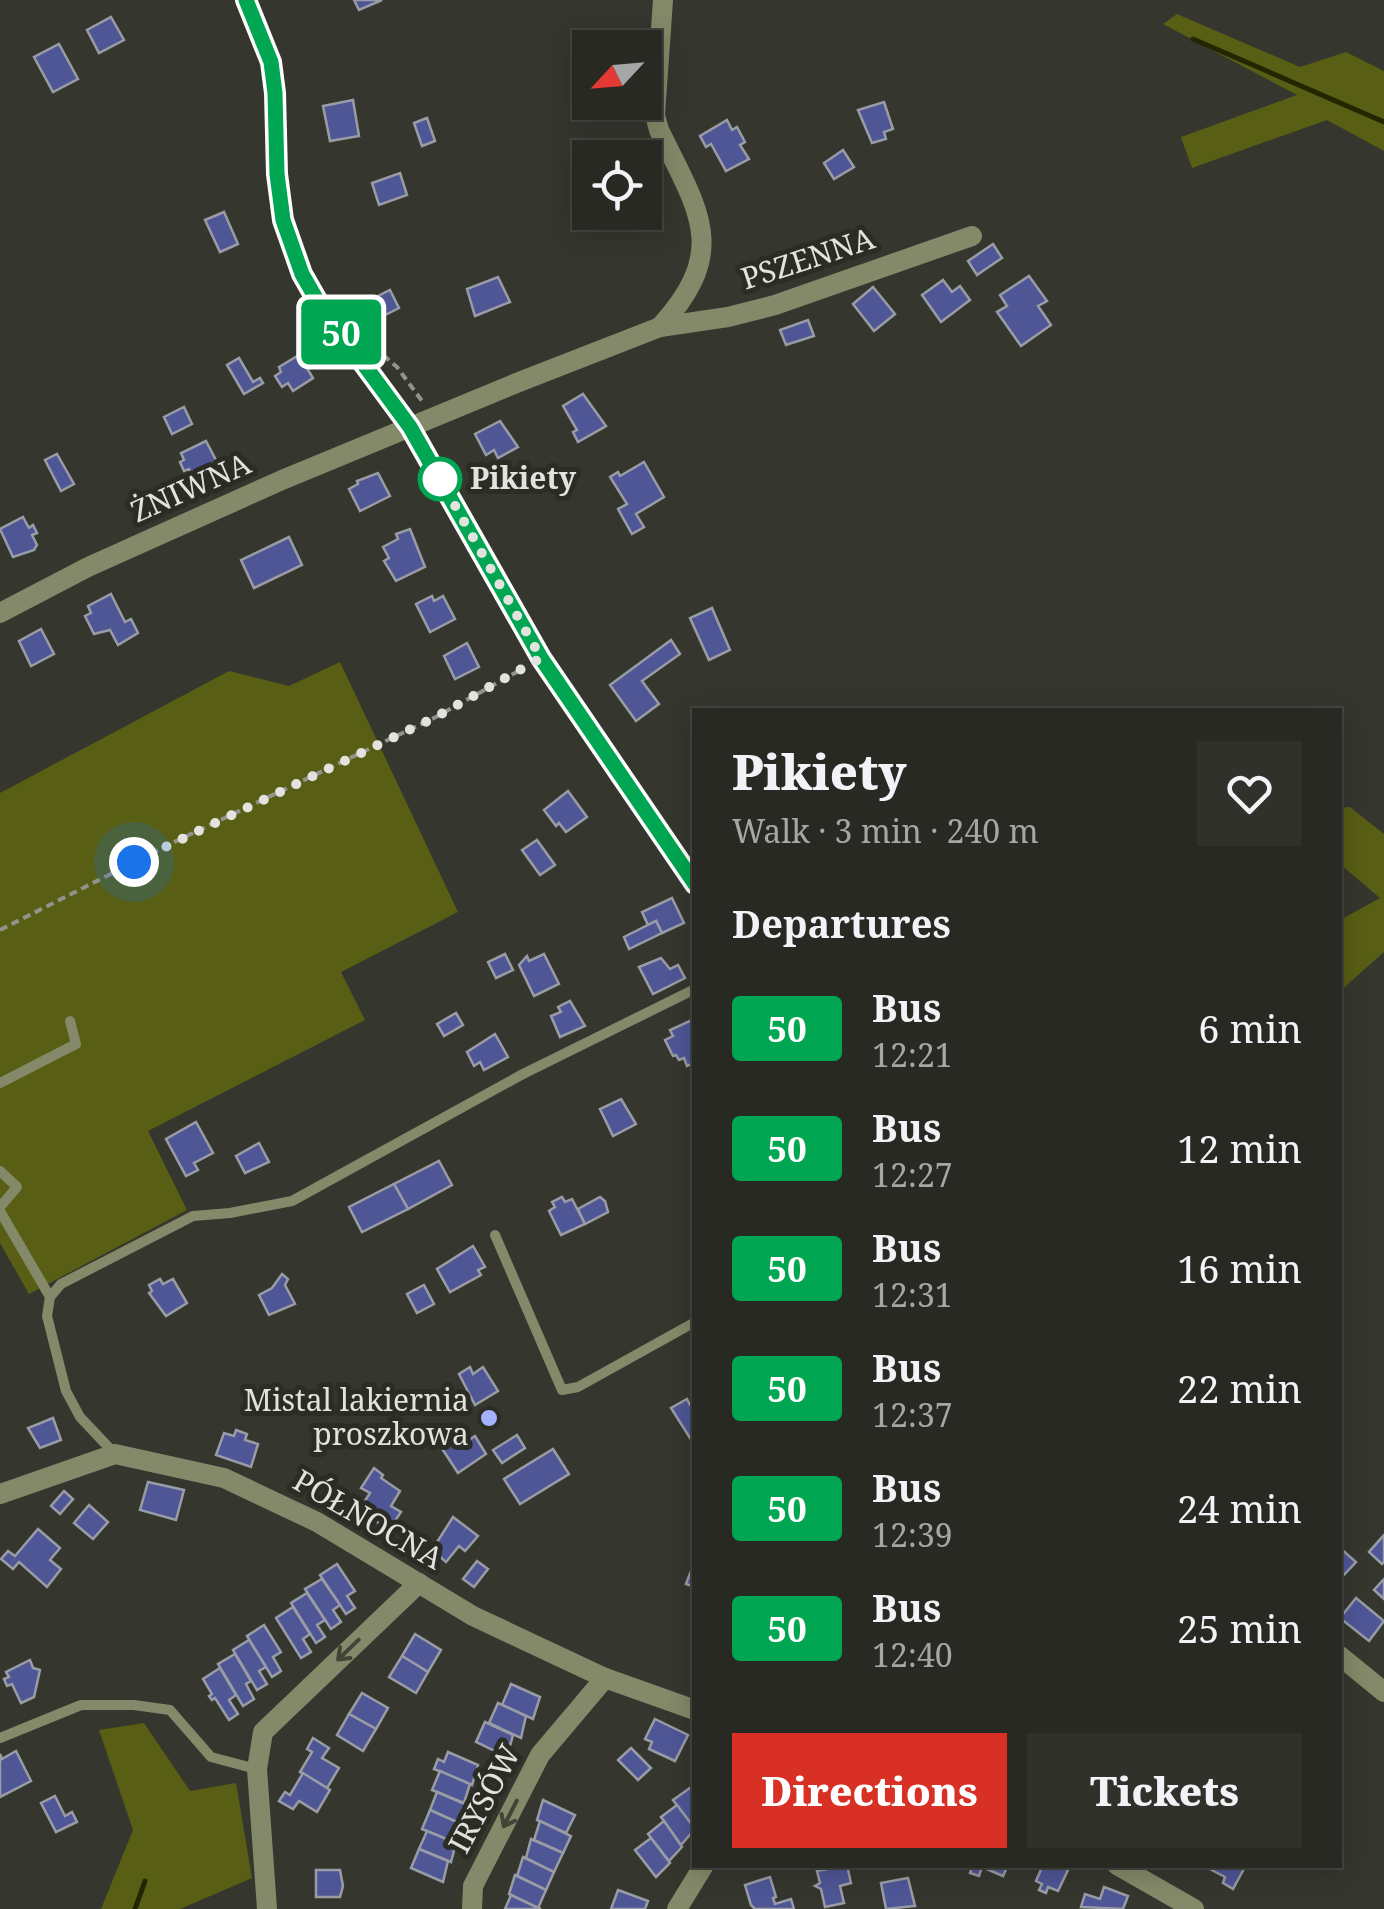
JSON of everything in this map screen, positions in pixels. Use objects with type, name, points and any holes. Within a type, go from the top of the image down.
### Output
[{"type":"street","points":[[246,0],[271,62],[283,220],[292,250],[318,302],[410,427],[541,658],[692,880]]},
{"type":"street","name":"PSZENNA","points":[[660,328],[684,302],[701,263],[701,225],[655,115],[663,0]]},
{"type":"street","name":"PSZENNA","points":[[410,427],[660,328],[775,305],[972,236]]},
{"type":"street","name":"ŻNIWNA","points":[[0,613],[88,567],[410,427]]},
{"type":"street","points":[[0,1494],[115,1454]]},
{"type":"street","name":"PÓŁNOCNA","points":[[115,1454],[224,1478],[317,1522],[473,1616],[605,1678],[692,1709]]},
{"type":"street","points":[[267,1909],[258,1769],[263,1732],[419,1583]]},
{"type":"street","points":[[1342,1658],[1384,1692]]},
{"type":"street","name":"IRYSÓW","points":[[472,1909],[473,1886],[540,1755],[605,1678]]},
{"type":"street","points":[[677,1909],[702,1868]]},
{"type":"street","points":[[1122,1868],[1194,1909]]},
{"type":"lane","points":[[115,1454],[80,1417],[66,1391],[47,1316],[50,1296],[62,1284],[193,1216],[292,1201],[523,1074],[692,990]]},
{"type":"lane","points":[[0,1083],[76,1044],[70,1021]]},
{"type":"lane","points":[[0,1171],[17,1187],[0,1209],[50,1296]]},
{"type":"lane","points":[[495,1235],[562,1390],[578,1387],[692,1324]]},
{"type":"lane","points":[[0,1738],[81,1705],[134,1705],[170,1710],[211,1757],[258,1769]]},
{"type":"path","points":[[371,344],[397,367],[434,417]]},
{"type":"path","points":[[0,930],[436,717],[541,658]]},
{"type":"green space","points":[[1177,14],[1300,67],[1346,52],[1384,71],[1384,151],[1327,120],[1192,168],[1181,137],[1297,95],[1163,24]]},
{"type":"green space","points":[[340,662],[458,912],[341,972],[365,1020],[148,1131],[187,1210],[29,1294],[0,1243],[0,793],[229,671],[289,686]]},
{"type":"green space","points":[[1350,807],[1384,834],[1384,952],[1342,989],[1342,919],[1380,898],[1342,866],[1342,808]]},
{"type":"green space","points":[[144,1723],[190,1791],[236,1783],[252,1878],[180,1909],[101,1909],[133,1830],[99,1730]]},
{"type":"building","points":[[354,0],[382,0],[359,10]]},
{"type":"building","points":[[111,17],[124,40],[99,53],[87,30]]},
{"type":"building","points":[[59,44],[78,79],[53,92],[34,57]]},
{"type":"building","points":[[353,100],[359,136],[330,141],[323,106]]},
{"type":"building","points":[[884,102],[893,129],[884,132],[886,139],[872,143],[858,110]]},
{"type":"building","points":[[427,118],[435,141],[422,146],[414,123]]},
{"type":"building","points":[[727,120],[732,130],[737,127],[745,142],[740,145],[749,159],[726,171],[711,144],[706,147],[700,136]]},
{"type":"building","points":[[843,150],[854,167],[834,179],[824,163]]},
{"type":"building","points":[[400,173],[407,195],[379,205],[372,183]]},
{"type":"building","points":[[224,212],[238,244],[220,252],[205,220]]},
{"type":"building","points":[[993,244],[1002,258],[977,275],[968,261]]},
{"type":"building","points":[[1029,276],[1047,301],[1038,306],[1051,325],[1021,346],[997,312],[1007,306],[1000,295]]},
{"type":"building","points":[[498,277],[510,302],[475,316],[467,289]]},
{"type":"building","points":[[943,280],[952,292],[960,286],[970,300],[941,322],[922,295]]},
{"type":"building","points":[[873,287],[895,314],[874,331],[853,304]]},
{"type":"building","points":[[390,290],[399,308],[379,318],[370,300]]},
{"type":"building","points":[[808,320],[814,336],[786,345],[780,330]]},
{"type":"building","points":[[299,355],[313,378],[293,391],[288,383],[282,387],[275,376],[281,372],[279,367]]},
{"type":"building","points":[[239,358],[253,382],[260,378],[263,383],[244,394],[227,365]]},
{"type":"building","points":[[583,394],[606,426],[578,442],[573,432],[577,430],[563,406]]},
{"type":"building","points":[[184,407],[192,424],[172,434],[164,417]]},
{"type":"building","points":[[500,421],[518,447],[498,458],[494,450],[486,455],[475,434]]},
{"type":"building","points":[[206,441],[218,464],[192,476],[189,469],[184,471],[181,453]]},
{"type":"building","points":[[57,454],[74,484],[61,491],[45,460]]},
{"type":"building","points":[[644,462],[664,497],[636,514],[644,527],[632,534],[618,509],[627,504],[610,477],[618,472],[620,476]]},
{"type":"building","points":[[378,473],[390,496],[360,511],[349,489],[357,481]]},
{"type":"building","points":[[23,517],[37,533],[32,535],[37,545],[34,550],[13,557],[0,529]]},
{"type":"building","points":[[410,529],[425,567],[396,581],[384,561],[389,558],[383,547],[398,539],[396,534]]},
{"type":"building","points":[[289,537],[302,565],[254,588],[241,560]]},
{"type":"building","points":[[111,594],[125,622],[131,619],[138,633],[118,645],[110,630],[94,634],[85,616],[91,613],[88,606]]},
{"type":"building","points":[[432,596],[434,601],[443,596],[455,619],[430,632],[416,604]]},
{"type":"building","points":[[712,608],[730,650],[709,660],[690,618]]},
{"type":"building","points":[[41,629],[54,654],[31,666],[19,641]]},
{"type":"building","points":[[671,640],[680,654],[642,681],[659,704],[636,721],[610,685]]},
{"type":"building","points":[[467,643],[479,667],[455,679],[444,656]]},
{"type":"building","points":[[568,791],[587,817],[566,832],[544,810]]},
{"type":"building","points":[[537,840],[555,865],[540,875],[522,850]]},
{"type":"building","points":[[672,898],[684,923],[662,933],[656,921],[648,925],[642,912]]},
{"type":"building","points":[[656,921],[662,933],[629,949],[624,937]]},
{"type":"building","points":[[505,954],[513,970],[496,978],[488,962]]},
{"type":"building","points":[[544,954],[559,984],[534,996],[519,965],[527,956],[529,961]]},
{"type":"building","points":[[661,958],[670,969],[678,965],[685,978],[653,994],[639,967]]},
{"type":"building","points":[[570,1001],[585,1026],[560,1037],[551,1016],[561,1012],[558,1007]]},
{"type":"building","points":[[456,1013],[463,1025],[444,1036],[437,1024]]},
{"type":"building","points":[[692,1020],[692,1064],[687,1066],[684,1058],[673,1056],[665,1040],[673,1036],[670,1030]]},
{"type":"building","points":[[495,1034],[508,1057],[484,1070],[480,1062],[474,1066],[467,1052]]},
{"type":"building","points":[[621,1099],[636,1124],[613,1136],[600,1109]]},
{"type":"building","points":[[196,1122],[213,1153],[194,1163],[198,1170],[186,1176],[166,1139]]},
{"type":"building","points":[[259,1143],[269,1162],[245,1173],[236,1156]]},
{"type":"building","points":[[439,1161],[452,1185],[408,1209],[394,1184]]},
{"type":"building","points":[[394,1184],[408,1209],[362,1232],[349,1207]]},
{"type":"building","points":[[562,1197],[565,1202],[572,1199],[585,1224],[561,1235],[549,1211],[555,1207],[552,1202]]},
{"type":"building","points":[[600,1197],[608,1212],[585,1224],[578,1209]]},
{"type":"building","points":[[473,1246],[485,1267],[478,1270],[481,1275],[450,1292],[437,1269]]},
{"type":"building","points":[[282,1274],[288,1279],[285,1285],[295,1304],[269,1315],[259,1295],[272,1288]]},
{"type":"building","points":[[160,1279],[163,1284],[173,1279],[187,1303],[166,1316],[149,1293],[149,1285]]},
{"type":"building","points":[[424,1285],[434,1304],[417,1313],[407,1294]]},
{"type":"building","points":[[470,1367],[473,1374],[483,1367],[498,1391],[475,1405],[459,1374]]},
{"type":"building","points":[[687,1399],[692,1404],[692,1437],[690,1438],[671,1408]]},
{"type":"building","points":[[53,1418],[61,1440],[40,1448],[28,1428]]},
{"type":"building","points":[[236,1430],[247,1434],[245,1440],[258,1444],[251,1467],[216,1455],[224,1433],[234,1436]]},
{"type":"building","points":[[517,1435],[525,1448],[502,1463],[493,1450]]},
{"type":"building","points":[[458,1436],[463,1444],[475,1436],[486,1454],[458,1473],[441,1447]]},
{"type":"building","points":[[553,1449],[569,1474],[520,1504],[504,1479]]},
{"type":"building","points":[[374,1468],[400,1491],[391,1506],[401,1512],[389,1530],[359,1510],[370,1493],[361,1488]]},
{"type":"building","points":[[148,1482],[184,1490],[176,1520],[140,1510]]},
{"type":"building","points":[[64,1491],[73,1499],[60,1514],[51,1506]]},
{"type":"building","points":[[89,1505],[108,1522],[93,1539],[74,1523]]},
{"type":"building","points":[[453,1517],[478,1536],[465,1551],[459,1546],[446,1562],[432,1550]]},
{"type":"building","points":[[38,1529],[60,1548],[50,1560],[61,1569],[47,1587],[19,1562],[13,1569],[1,1559],[8,1551],[15,1556]]},
{"type":"building","points":[[1384,1535],[1384,1562],[1382,1564],[1369,1552]]},
{"type":"building","points":[[1342,1550],[1356,1562],[1342,1577]]},
{"type":"building","points":[[477,1561],[488,1569],[474,1587],[463,1579]]},
{"type":"building","points":[[337,1564],[355,1591],[347,1596],[355,1608],[346,1614],[320,1575]]},
{"type":"building","points":[[322,1579],[340,1605],[333,1610],[341,1622],[331,1629],[305,1589]]},
{"type":"building","points":[[1384,1579],[1384,1599],[1374,1590]]},
{"type":"building","points":[[307,1593],[325,1620],[317,1625],[325,1637],[316,1643],[291,1603]]},
{"type":"building","points":[[1356,1598],[1384,1621],[1369,1641],[1342,1616]]},
{"type":"building","points":[[293,1607],[310,1634],[303,1639],[311,1652],[301,1658],[276,1618]]},
{"type":"building","points":[[264,1625],[281,1652],[273,1657],[281,1671],[272,1677],[247,1636]]},
{"type":"building","points":[[415,1634],[441,1650],[428,1672],[402,1656]]},
{"type":"building","points":[[249,1640],[266,1667],[259,1671],[267,1684],[257,1690],[233,1650]]},
{"type":"building","points":[[235,1654],[251,1681],[246,1684],[254,1699],[243,1706],[218,1664]]},
{"type":"building","points":[[402,1656],[428,1672],[416,1693],[389,1677]]},
{"type":"building","points":[[30,1660],[33,1668],[40,1670],[34,1697],[21,1703],[12,1684],[7,1686],[4,1679],[9,1677],[6,1672]]},
{"type":"building","points":[[220,1668],[236,1695],[229,1700],[238,1714],[229,1720],[215,1698],[209,1696],[212,1694],[203,1679]]},
{"type":"building","points":[[511,1684],[540,1697],[533,1719],[502,1705]]},
{"type":"building","points":[[362,1693],[388,1708],[376,1729],[349,1714]]},
{"type":"building","points":[[498,1703],[526,1716],[521,1738],[489,1723]]},
{"type":"building","points":[[349,1714],[376,1729],[363,1751],[337,1735]]},
{"type":"building","points":[[655,1719],[688,1735],[675,1761],[649,1749],[652,1742],[645,1739]]},
{"type":"building","points":[[485,1722],[513,1735],[507,1757],[476,1742]]},
{"type":"building","points":[[313,1738],[329,1748],[322,1758],[339,1768],[327,1788],[300,1772],[312,1752],[307,1749]]},
{"type":"building","points":[[631,1748],[651,1768],[638,1780],[618,1760]]},
{"type":"building","points":[[16,1751],[31,1781],[0,1797],[0,1754],[2,1759]]},
{"type":"building","points":[[448,1752],[478,1765],[472,1785],[434,1769],[438,1759],[444,1762]]},
{"type":"building","points":[[440,1771],[470,1784],[464,1803],[432,1790]]},
{"type":"building","points":[[303,1773],[330,1790],[317,1812],[299,1801],[293,1809],[279,1801],[285,1792],[290,1795]]},
{"type":"building","points":[[690,1788],[692,1825],[673,1800]]},
{"type":"building","points":[[437,1792],[467,1805],[461,1824],[430,1810]]},
{"type":"building","points":[[55,1796],[65,1816],[72,1812],[77,1822],[56,1832],[41,1803]]},
{"type":"building","points":[[543,1800],[575,1815],[566,1833],[537,1820]]},
{"type":"building","points":[[677,1805],[692,1825],[692,1832],[681,1845],[661,1817]]},
{"type":"building","points":[[430,1810],[459,1823],[453,1842],[422,1829]]},
{"type":"building","points":[[540,1821],[571,1836],[563,1853],[534,1840]]},
{"type":"building","points":[[664,1821],[682,1847],[669,1861],[648,1834]]},
{"type":"building","points":[[427,1831],[456,1843],[451,1862],[419,1849]]},
{"type":"building","points":[[651,1838],[670,1863],[656,1877],[635,1850]]},
{"type":"building","points":[[531,1839],[563,1853],[554,1872],[526,1858]]},
{"type":"building","points":[[419,1849],[448,1861],[443,1882],[411,1868]]},
{"type":"building","points":[[523,1857],[554,1872],[546,1890],[517,1876]]},
{"type":"building","points":[[848,1868],[851,1883],[840,1886],[844,1903],[825,1907],[821,1889],[815,1886],[820,1883],[817,1871]]},
{"type":"building","points":[[972,1868],[982,1868],[979,1876],[970,1873]]},
{"type":"building","points":[[984,1868],[1007,1868],[1003,1876]]},
{"type":"building","points":[[1042,1868],[1068,1870],[1058,1891],[1048,1887],[1046,1893],[1039,1890],[1042,1884],[1036,1881]]},
{"type":"building","points":[[1208,1868],[1244,1868],[1233,1889],[1223,1883],[1225,1877]]},
{"type":"building","points":[[316,1870],[340,1870],[340,1897],[316,1897]]},
{"type":"building","points":[[515,1875],[546,1890],[538,1908],[509,1894]]},
{"type":"building","points":[[770,1877],[775,1904],[791,1899],[794,1909],[755,1909],[751,1905],[745,1885]]},
{"type":"building","points":[[908,1878],[915,1906],[886,1909],[881,1883]]},
{"type":"building","points":[[1104,1887],[1128,1896],[1123,1909],[1081,1907],[1085,1894],[1100,1899]]},
{"type":"building","points":[[618,1890],[648,1901],[645,1909],[611,1909]]},
{"type":"building","points":[[511,1895],[538,1908],[541,1909],[505,1909]]},
{"type":"waterway","points":[[1193,39],[1384,122]]},
{"type":"waterway","points":[[135,1909],[145,1881]]},
{"type":"bus line","name":"50","points":[[246,0],[271,62],[283,220],[302,274],[318,302],[410,427],[507,604],[692,879]]},
{"type":"place","name":"Pikiety","points":[[440,479]]},
{"type":"place","name":"Mistal lakiernia proszkowa","points":[[489,1418]]},
{"type":"route","points":[[134,862],[436,717],[541,658],[507,604],[440,479]]}]
